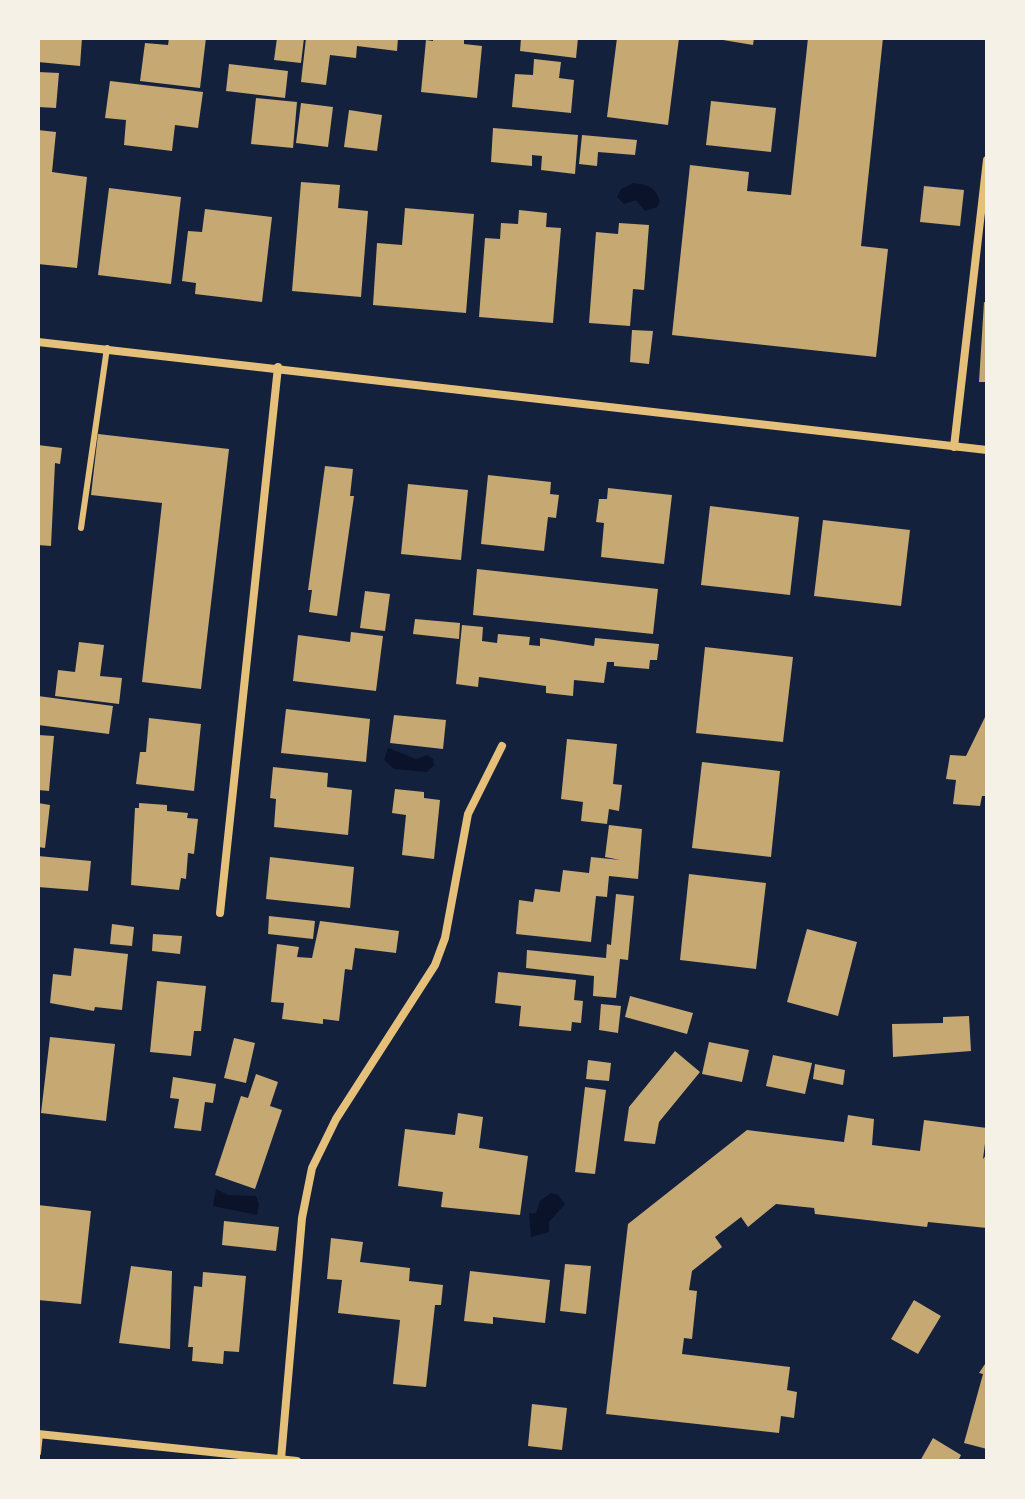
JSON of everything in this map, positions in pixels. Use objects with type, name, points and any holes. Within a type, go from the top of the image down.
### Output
[{"type":"street","points":[[954,447],[987,160]]},
{"type":"street","points":[[38,342],[987,450]]},
{"type":"street","points":[[220,913],[278,367]]},
{"type":"street","points":[[281,1459],[307,1183],[336,1119],[435,965],[445,938],[468,814],[502,746]]},
{"type":"street","points":[[39,1434],[297,1461]]},
{"type":"lane","points":[[81,528],[107,348]]},
{"type":"lane","points":[[38,1453],[39,1434]]},
{"type":"water","points":[[633,183],[653,189],[660,201],[657,207],[645,211],[636,200],[624,204],[617,197],[621,189]]},
{"type":"water","points":[[388,748],[416,759],[427,755],[433,759],[434,766],[426,772],[394,769],[384,760]]},
{"type":"water","points":[[216,1189],[228,1195],[256,1196],[259,1204],[257,1215],[213,1206]]},
{"type":"water","points":[[551,1193],[558,1195],[565,1204],[549,1222],[549,1232],[531,1237],[529,1213],[536,1213],[540,1201]]},
{"type":"building","points":[[38,38],[82,38],[80,66],[38,62]]},
{"type":"building","points":[[169,38],[206,38],[200,88],[140,81],[145,43],[168,45]]},
{"type":"building","points":[[277,38],[304,38],[301,63],[274,60]]},
{"type":"building","points":[[306,38],[398,38],[397,51],[357,46],[356,58],[330,55],[326,85],[301,82]]},
{"type":"building","points":[[433,38],[464,38],[464,44],[482,46],[477,98],[421,92],[426,40],[433,41]]},
{"type":"building","points":[[521,38],[578,38],[576,58],[520,51]]},
{"type":"building","points":[[617,38],[679,38],[668,125],[607,117]]},
{"type":"building","points":[[711,38],[754,38],[753,45]]},
{"type":"building","points":[[808,38],[883,38],[861,246],[888,249],[876,357],[672,335],[690,165],[749,172],[747,191],[791,195]]},
{"type":"building","points":[[534,59],[561,62],[559,78],[574,80],[571,113],[512,107],[515,74],[533,75]]},
{"type":"building","points":[[229,64],[288,71],[285,98],[226,91]]},
{"type":"building","points":[[38,72],[59,73],[56,108],[38,107]]},
{"type":"building","points":[[110,81],[203,92],[198,128],[175,125],[172,151],[124,145],[126,120],[105,118]]},
{"type":"building","points":[[256,98],[297,102],[293,148],[251,144]]},
{"type":"building","points":[[711,101],[776,108],[771,152],[706,145]]},
{"type":"building","points":[[301,103],[333,107],[328,147],[296,143]]},
{"type":"building","points":[[349,110],[382,115],[377,151],[344,147]]},
{"type":"building","points":[[493,128],[578,135],[575,174],[541,170],[542,156],[532,155],[532,166],[491,162]]},
{"type":"building","points":[[38,130],[56,132],[52,172],[87,177],[77,268],[38,264]]},
{"type":"building","points":[[582,135],[637,140],[635,155],[598,152],[597,166],[579,164]]},
{"type":"building","points":[[301,182],[340,185],[338,208],[368,211],[361,297],[292,291]]},
{"type":"building","points":[[924,186],[964,190],[960,226],[920,222]]},
{"type":"building","points":[[109,188],[181,197],[171,284],[98,275]]},
{"type":"building","points":[[405,208],[474,214],[466,313],[373,305],[377,243],[402,245]]},
{"type":"building","points":[[205,209],[272,217],[262,302],[195,294],[196,283],[182,281],[188,231],[202,232]]},
{"type":"building","points":[[519,210],[547,213],[546,227],[561,228],[553,323],[479,317],[485,238],[500,239],[501,223],[518,224]]},
{"type":"building","points":[[619,223],[649,225],[644,290],[633,289],[630,326],[589,323],[596,232],[618,234]]},
{"type":"building","points":[[984,302],[987,303],[987,382],[979,382]]},
{"type":"building","points":[[632,330],[653,331],[649,364],[630,362]]},
{"type":"building","points":[[98,434],[229,449],[201,689],[142,682],[162,503],[91,495]]},
{"type":"building","points":[[38,445],[62,448],[60,464],[55,463],[51,546],[38,545]]},
{"type":"building","points":[[325,466],[353,469],[350,496],[354,496],[337,616],[309,612],[312,590],[308,590]]},
{"type":"building","points":[[488,475],[551,482],[550,494],[559,495],[556,518],[548,517],[544,551],[481,544]]},
{"type":"building","points":[[408,484],[468,490],[461,560],[401,554]]},
{"type":"building","points":[[608,488],[672,495],[664,564],[601,557],[604,523],[596,522],[599,499],[607,499]]},
{"type":"building","points":[[710,506],[799,517],[790,595],[701,585]]},
{"type":"building","points":[[823,520],[910,530],[901,606],[814,596]]},
{"type":"building","points":[[477,569],[658,589],[653,634],[473,615]]},
{"type":"building","points":[[365,591],[390,594],[385,631],[360,628]]},
{"type":"building","points":[[415,619],[460,623],[459,639],[413,634]]},
{"type":"building","points":[[462,625],[483,627],[482,641],[497,643],[498,634],[530,637],[529,645],[540,646],[540,638],[594,646],[595,638],[659,644],[657,660],[650,660],[649,669],[614,666],[614,662],[607,662],[604,683],[574,680],[573,696],[546,693],[546,686],[479,677],[478,687],[456,684]]},
{"type":"building","points":[[351,632],[383,636],[376,691],[293,681],[298,635],[350,642]]},
{"type":"building","points":[[79,642],[104,645],[100,676],[122,678],[119,704],[55,696],[58,670],[75,672]]},
{"type":"building","points":[[705,647],[793,657],[783,742],[696,733]]},
{"type":"building","points":[[38,696],[113,706],[109,734],[38,725]]},
{"type":"building","points":[[286,709],[370,719],[366,762],[281,753]]},
{"type":"building","points":[[987,713],[987,796],[982,796],[980,806],[953,804],[956,780],[946,779],[950,755],[966,756]]},
{"type":"building","points":[[394,715],[446,720],[443,749],[390,743]]},
{"type":"building","points":[[149,718],[201,724],[194,791],[136,784],[140,752],[146,752]]},
{"type":"building","points":[[38,735],[54,736],[49,791],[38,790]]},
{"type":"building","points":[[567,739],[617,744],[613,784],[622,785],[619,811],[609,809],[607,824],[581,821],[583,802],[561,799]]},
{"type":"building","points":[[702,762],[780,771],[771,857],[692,848]]},
{"type":"building","points":[[273,767],[328,773],[327,787],[352,790],[348,835],[274,827],[276,799],[270,798]]},
{"type":"building","points":[[395,789],[424,792],[424,798],[440,800],[434,859],[402,855],[406,815],[392,813]]},
{"type":"building","points":[[38,803],[50,805],[45,848],[38,847]]},
{"type":"building","points":[[139,803],[167,805],[167,811],[188,813],[187,818],[198,819],[194,854],[188,853],[186,879],[181,878],[179,890],[131,885],[135,808],[139,808]]},
{"type":"building","points":[[609,825],[642,829],[638,879],[609,876],[607,897],[596,896],[591,942],[516,934],[519,900],[533,902],[535,889],[560,892],[563,870],[589,873],[591,857],[620,860],[605,857]]},
{"type":"building","points":[[38,856],[91,861],[88,891],[38,887]]},
{"type":"building","points":[[270,857],[354,867],[350,908],[266,899]]},
{"type":"building","points":[[689,874],[766,883],[756,969],[680,960]]},
{"type":"building","points":[[616,894],[634,896],[628,960],[620,959],[616,998],[593,996],[594,976],[526,968],[527,950],[606,958],[607,944],[611,945]]},
{"type":"building","points":[[269,916],[315,921],[313,939],[268,934]]},
{"type":"building","points":[[320,921],[399,931],[396,953],[355,948],[352,970],[345,969],[339,1021],[323,1019],[323,1024],[282,1019],[284,1003],[271,1002],[277,944],[299,947],[297,957],[312,958]]},
{"type":"building","points":[[112,924],[134,927],[132,946],[110,944]]},
{"type":"building","points":[[807,929],[857,942],[838,1016],[787,1002]]},
{"type":"building","points":[[153,934],[182,936],[180,954],[152,951]]},
{"type":"building","points":[[74,948],[128,954],[122,1010],[95,1007],[94,1011],[50,1003],[53,974],[71,976]]},
{"type":"building","points":[[498,972],[576,980],[574,1000],[583,1001],[581,1023],[572,1022],[571,1031],[519,1026],[521,1006],[495,1003]]},
{"type":"building","points":[[157,981],[206,986],[201,1031],[194,1031],[191,1056],[150,1052]]},
{"type":"building","points":[[630,996],[693,1013],[687,1034],[625,1017]]},
{"type":"building","points":[[601,1004],[621,1006],[618,1033],[599,1030]]},
{"type":"building","points":[[969,1016],[971,1051],[893,1057],[892,1024],[943,1023],[943,1017]]},
{"type":"building","points":[[50,1037],[115,1044],[106,1121],[41,1113]]},
{"type":"building","points":[[234,1038],[255,1043],[246,1083],[224,1078]]},
{"type":"building","points":[[709,1042],[749,1050],[742,1082],[702,1074]]},
{"type":"building","points":[[675,1051],[700,1072],[659,1122],[655,1144],[624,1141],[629,1107]]},
{"type":"building","points":[[773,1055],[812,1063],[805,1094],[766,1086]]},
{"type":"building","points":[[588,1060],[611,1063],[609,1081],[586,1079]]},
{"type":"building","points":[[815,1064],[845,1070],[843,1085],[813,1079]]},
{"type":"building","points":[[256,1074],[278,1082],[270,1106],[282,1110],[255,1189],[215,1175],[241,1096],[248,1098]]},
{"type":"building","points":[[173,1077],[216,1084],[213,1103],[205,1102],[201,1131],[174,1128],[179,1099],[170,1098]]},
{"type":"building","points":[[585,1087],[606,1090],[595,1174],[575,1172]]},
{"type":"building","points":[[458,1113],[483,1117],[479,1148],[528,1156],[520,1215],[441,1207],[443,1192],[398,1186],[405,1129],[455,1135]]},
{"type":"building","points":[[848,1115],[874,1119],[872,1145],[920,1151],[924,1120],[987,1128],[983,1159],[987,1154],[987,1228],[928,1222],[927,1227],[815,1214],[814,1208],[776,1204],[748,1227],[741,1217],[715,1237],[722,1247],[692,1271],[689,1290],[697,1291],[692,1339],[684,1338],[682,1354],[790,1367],[787,1390],[797,1392],[794,1418],[781,1416],[779,1433],[606,1414],[628,1224],[747,1130],[844,1142]]},
{"type":"building","points":[[38,1205],[91,1211],[81,1304],[38,1300]]},
{"type":"building","points":[[224,1221],[279,1227],[276,1251],[222,1245]]},
{"type":"building","points":[[331,1238],[363,1242],[360,1262],[410,1268],[409,1281],[443,1285],[441,1305],[435,1305],[426,1387],[393,1384],[400,1320],[338,1313],[342,1280],[327,1279]]},
{"type":"building","points":[[565,1264],[591,1266],[586,1314],[560,1311]]},
{"type":"building","points":[[131,1266],[172,1271],[170,1349],[119,1343]]},
{"type":"building","points":[[470,1271],[550,1280],[545,1323],[493,1317],[493,1324],[464,1321]]},
{"type":"building","points":[[203,1272],[246,1276],[239,1352],[224,1351],[223,1364],[192,1361],[193,1347],[188,1347],[194,1286],[202,1287]]},
{"type":"building","points":[[914,1300],[941,1316],[918,1354],[891,1339]]},
{"type":"building","points":[[987,1361],[987,1449],[964,1443],[983,1374],[979,1373]]},
{"type":"building","points":[[532,1404],[567,1408],[562,1450],[528,1446]]},
{"type":"building","points":[[933,1438],[961,1455],[958,1461],[920,1461]]}]
